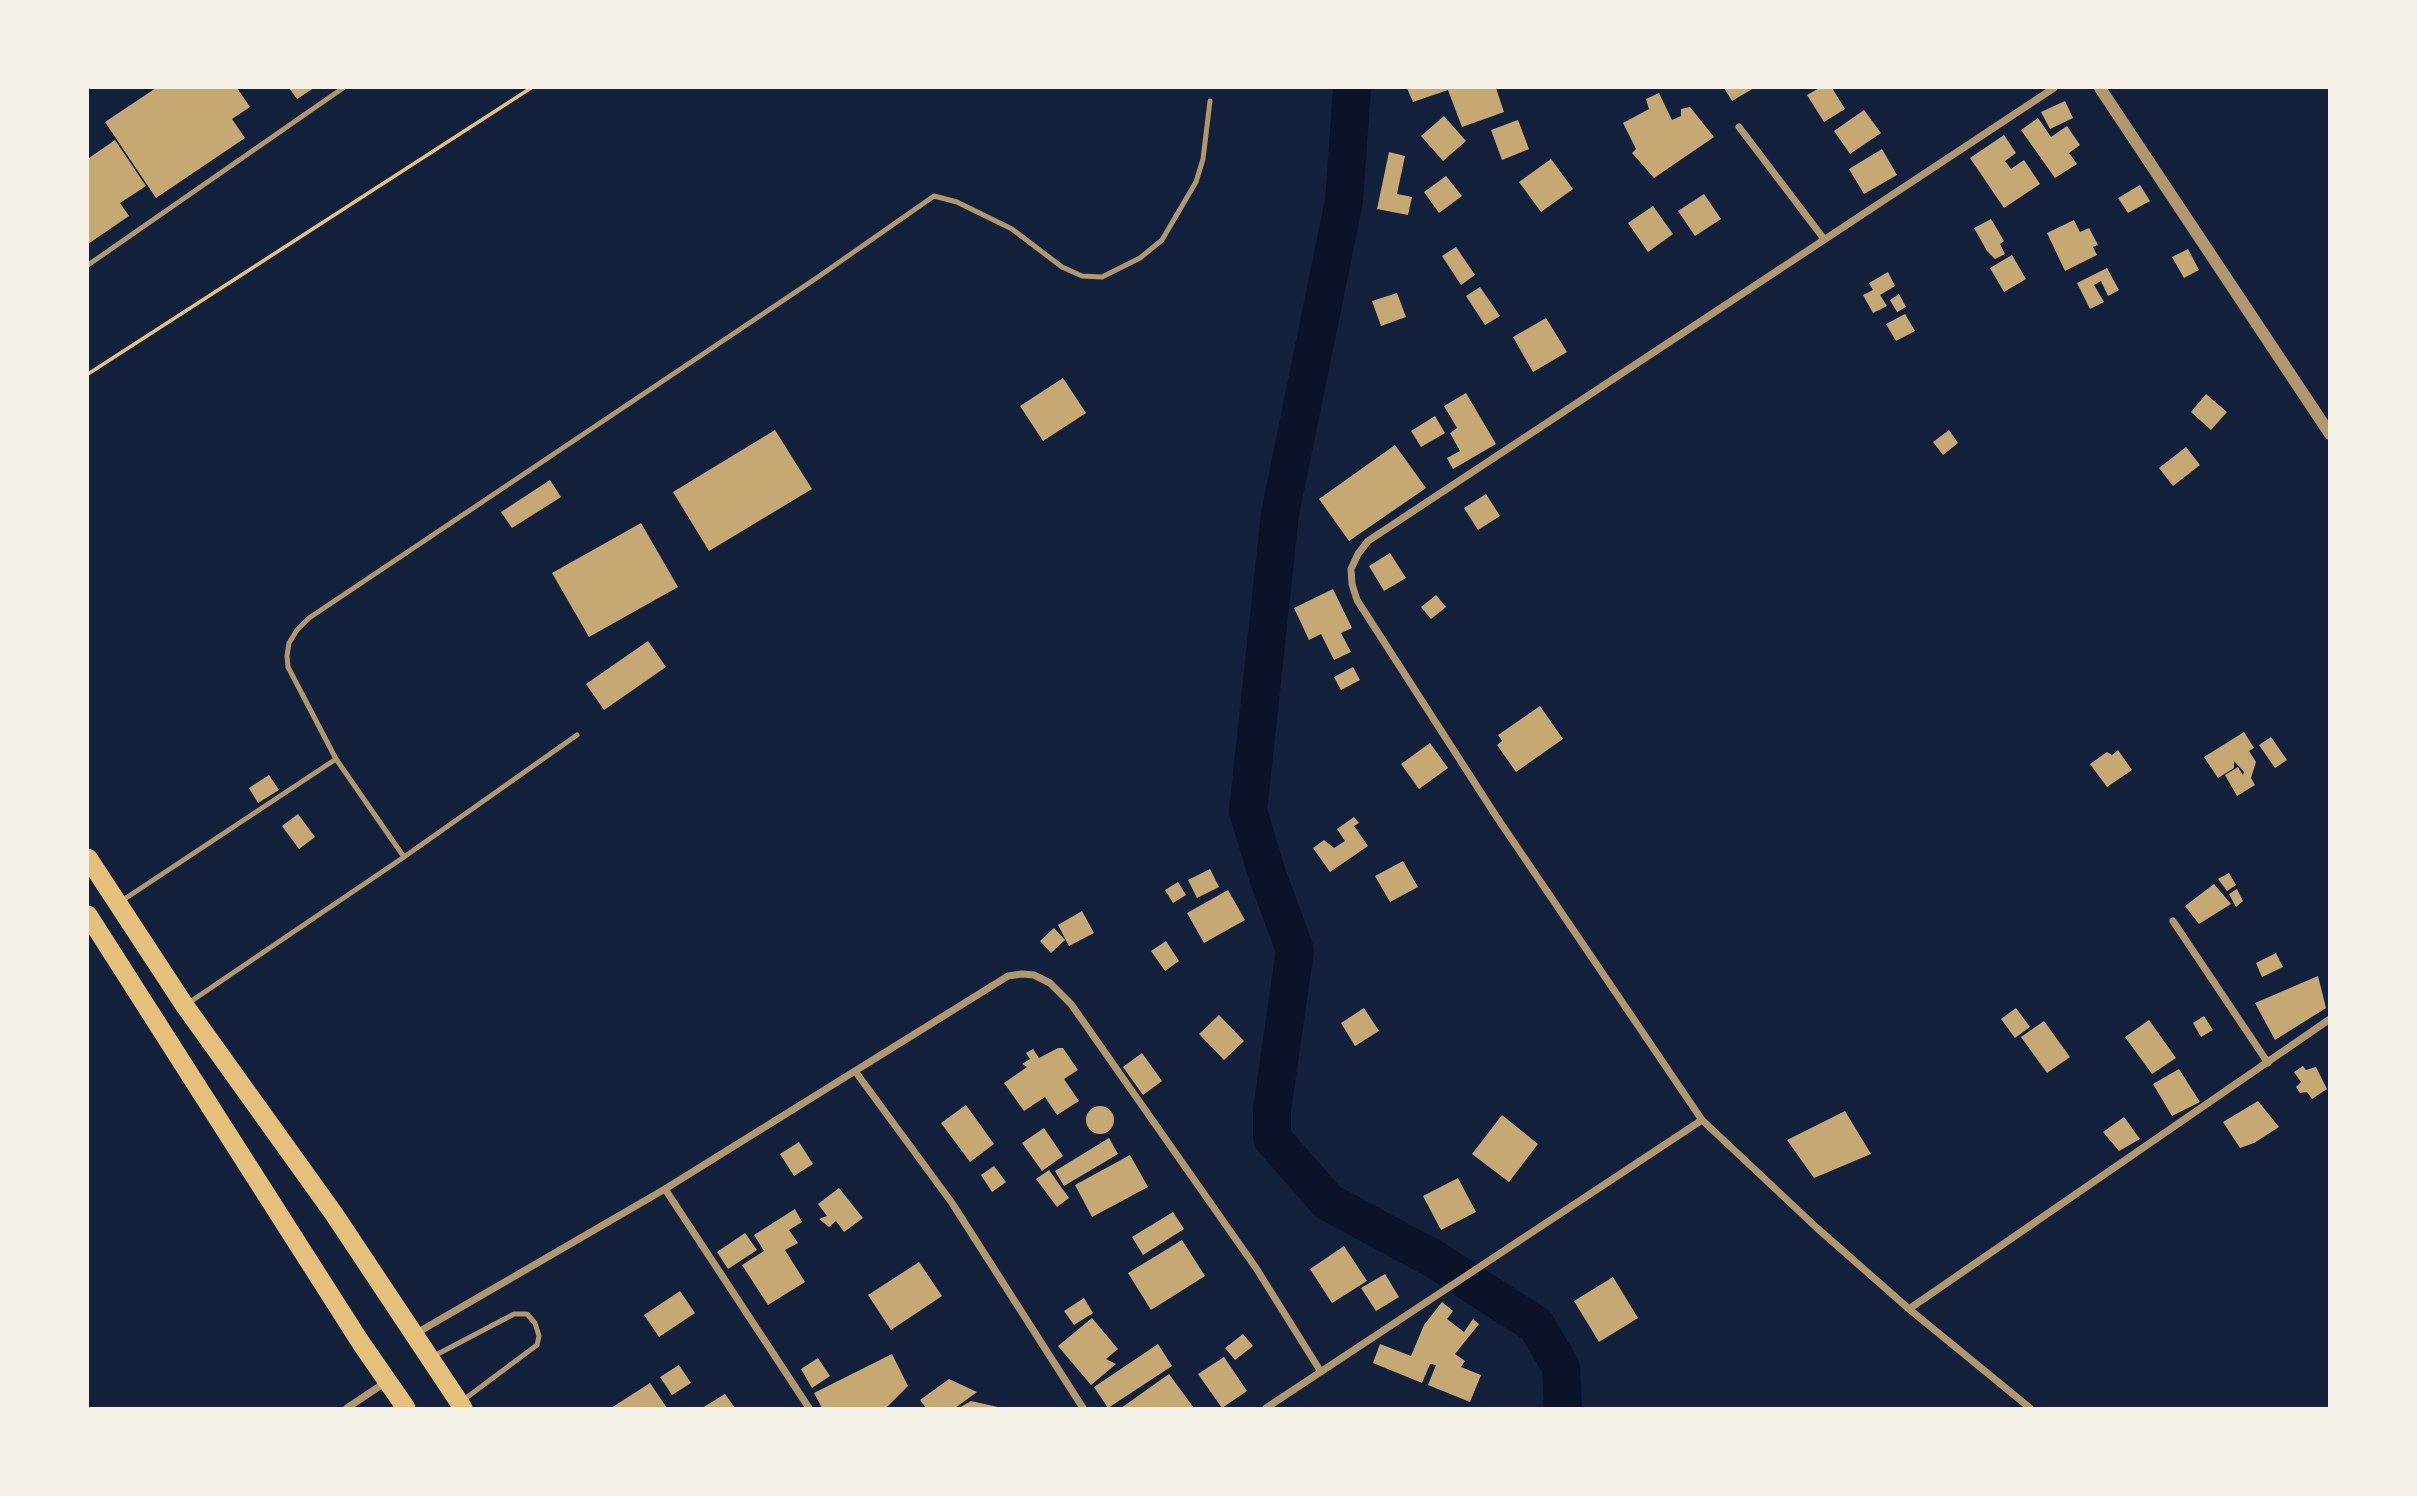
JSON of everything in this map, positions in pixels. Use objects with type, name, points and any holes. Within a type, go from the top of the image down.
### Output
[{"type":"highway","points":[[88,858],[185,1006],[334,1214],[461,1406]]},
{"type":"highway","points":[[88,915],[406,1409]]},
{"type":"street","points":[[2030,1409],[1909,1309],[1817,1228],[1702,1120],[1511,839],[1357,600],[1351,569],[1368,541],[2054,88]]},
{"type":"street","points":[[2100,88],[2329,434]]},
{"type":"street","points":[[1739,127],[1824,239]]},
{"type":"street","points":[[2173,921],[2268,1063]]},
{"type":"street","points":[[414,1334],[665,1189],[1008,976],[1034,975],[1050,983],[1071,1004],[1256,1268],[1321,1372]]},
{"type":"street","points":[[1909,1309],[2329,1019]]},
{"type":"street","points":[[855,1071],[951,1203],[1083,1409]]},
{"type":"street","points":[[1266,1409],[1702,1120]]},
{"type":"street","points":[[665,1189],[809,1409]]},
{"type":"street","points":[[347,1409],[387,1381]]},
{"type":"lane","points":[[88,265],[344,88]]},
{"type":"lane","points":[[404,857],[336,759],[288,667],[289,643],[309,618],[934,196],[957,202],[1012,229],[1062,267],[1082,275],[1102,277],[1140,258],[1162,240],[1196,182],[1203,159],[1210,101]]},
{"type":"lane","points":[[185,1006],[577,735]]},
{"type":"lane","points":[[118,903],[336,759]]},
{"type":"lane","points":[[430,1358],[514,1314],[527,1314],[535,1323],[539,1336],[537,1345],[461,1406]]},
{"type":"path","points":[[88,374],[531,88]]},
{"type":"building","points":[[156,88],[237,88],[250,107],[232,119],[245,138],[156,198],[105,122]]},
{"type":"building","points":[[289,88],[314,88],[297,99]]},
{"type":"building","points":[[1407,88],[1496,88],[1504,112],[1462,127],[1448,90],[1413,102]]},
{"type":"building","points":[[1724,88],[1754,88],[1732,101]]},
{"type":"building","points":[[1819,88],[1832,88],[1845,109],[1824,122],[1807,95]]},
{"type":"building","points":[[1659,93],[1672,120],[1681,116],[1681,109],[1690,107],[1714,137],[1654,178],[1632,153],[1636,149],[1623,123],[1649,109],[1646,99]]},
{"type":"building","points":[[2065,101],[2073,118],[2050,129],[2041,112]]},
{"type":"building","points":[[1864,110],[1881,133],[1850,154],[1834,131]]},
{"type":"building","points":[[1444,116],[1466,141],[1443,161],[1421,136]]},
{"type":"building","points":[[2038,118],[2051,137],[2067,126],[2080,145],[2069,153],[2077,164],[2055,178],[2021,130]]},
{"type":"building","points":[[1518,120],[1529,149],[1502,160],[1491,130]]},
{"type":"building","points":[[2004,135],[2016,153],[2005,161],[2011,169],[2024,160],[2040,184],[2004,208],[1970,158]]},
{"type":"building","points":[[115,140],[146,186],[120,203],[129,216],[88,244],[88,155],[89,158]]},
{"type":"building","points":[[1882,149],[1897,175],[1864,194],[1849,169]]},
{"type":"building","points":[[1389,152],[1405,156],[1397,194],[1412,197],[1408,215],[1377,209]]},
{"type":"building","points":[[1551,159],[1573,189],[1541,212],[1519,182]]},
{"type":"building","points":[[1446,176],[1462,196],[1439,213],[1424,192]]},
{"type":"building","points":[[2140,185],[2150,201],[2128,213],[2118,198]]},
{"type":"building","points":[[1704,194],[1721,219],[1695,236],[1678,211]]},
{"type":"building","points":[[1653,206],[1673,234],[1648,252],[1628,223]]},
{"type":"building","points":[[1991,219],[2004,241],[2000,244],[2005,254],[1995,259],[1987,251],[1974,228]]},
{"type":"building","points":[[2074,220],[2080,232],[2089,228],[2098,245],[2093,247],[2097,255],[2065,271],[2047,233]]},
{"type":"building","points":[[1456,247],[1475,275],[1461,285],[1442,256]]},
{"type":"building","points":[[2188,249],[2199,270],[2184,278],[2172,257]]},
{"type":"building","points":[[2012,255],[2026,279],[2004,292],[1990,268]]},
{"type":"building","points":[[2107,268],[2119,290],[2108,296],[2101,281],[2094,285],[2104,302],[2090,309],[2077,283]]},
{"type":"building","points":[[1888,272],[1895,286],[1880,295],[1887,306],[1873,313],[1863,295],[1873,290],[1869,283]]},
{"type":"building","points":[[1480,287],[1500,316],[1485,325],[1466,296]]},
{"type":"building","points":[[1397,293],[1406,317],[1381,326],[1372,301]]},
{"type":"building","points":[[1899,294],[1906,307],[1897,312],[1890,300]]},
{"type":"building","points":[[1905,314],[1915,331],[1896,341],[1886,324]]},
{"type":"building","points":[[1546,318],[1567,352],[1533,372],[1513,337]]},
{"type":"building","points":[[1063,378],[1086,413],[1043,441],[1020,406]]},
{"type":"building","points":[[1466,393],[1496,444],[1453,469],[1447,458],[1460,451],[1450,433],[1457,428],[1444,406]]},
{"type":"building","points":[[2206,394],[2227,412],[2211,430],[2191,412]]},
{"type":"building","points":[[1435,416],[1445,433],[1421,447],[1411,431]]},
{"type":"building","points":[[775,430],[812,489],[709,551],[673,492]]},
{"type":"building","points":[[1949,430],[1958,443],[1943,455],[1933,442]]},
{"type":"building","points":[[1395,445],[1426,488],[1349,541],[1319,499]]},
{"type":"building","points":[[2186,447],[2200,465],[2173,486],[2159,468]]},
{"type":"building","points":[[550,480],[561,497],[512,528],[501,512]]},
{"type":"building","points":[[1486,494],[1500,516],[1478,530],[1464,508]]},
{"type":"building","points":[[641,523],[678,587],[589,637],[552,573]]},
{"type":"building","points":[[1390,553],[1406,578],[1384,591],[1369,566]]},
{"type":"building","points":[[1333,589],[1352,628],[1341,633],[1351,652],[1334,660],[1321,634],[1309,640],[1294,608]]},
{"type":"building","points":[[1436,595],[1446,607],[1431,619],[1421,607]]},
{"type":"building","points":[[648,641],[666,667],[604,710],[586,684]]},
{"type":"building","points":[[1353,667],[1360,680],[1341,690],[1334,677]]},
{"type":"building","points":[[1540,706],[1563,739],[1516,772],[1497,745],[1502,741],[1498,735]]},
{"type":"building","points":[[2244,732],[2254,748],[2249,751],[2256,762],[2251,778],[2255,785],[2237,796],[2225,775],[2238,767],[2243,775],[2244,772],[2234,761],[2234,768],[2218,778],[2204,757]]},
{"type":"building","points":[[2271,737],[2287,760],[2275,768],[2259,745]]},
{"type":"building","points":[[1430,743],[1448,768],[1419,789],[1401,764]]},
{"type":"building","points":[[2118,750],[2132,770],[2107,787],[2090,764],[2107,752],[2112,755]]},
{"type":"building","points":[[269,775],[279,790],[258,803],[249,788]]},
{"type":"building","points":[[298,814],[315,837],[299,849],[282,826]]},
{"type":"building","points":[[1354,817],[1359,823],[1354,826],[1368,846],[1330,872],[1313,848],[1324,840],[1334,848],[1345,841],[1337,829]]},
{"type":"building","points":[[1403,861],[1418,887],[1390,902],[1375,876]]},
{"type":"building","points":[[1210,869],[1219,887],[1197,898],[1188,880]]},
{"type":"building","points":[[2229,873],[2236,885],[2227,891],[2218,879]]},
{"type":"building","points":[[1178,882],[1186,895],[1173,903],[1165,890]]},
{"type":"building","points":[[2214,884],[2231,904],[2199,924],[2185,906]]},
{"type":"building","points":[[2237,889],[2243,901],[2236,907],[2229,894]]},
{"type":"building","points":[[1228,890],[1245,920],[1204,943],[1187,913]]},
{"type":"building","points":[[1082,911],[1094,933],[1069,946],[1058,925]]},
{"type":"building","points":[[1054,928],[1065,940],[1051,953],[1040,941]]},
{"type":"building","points":[[1166,941],[1179,961],[1165,971],[1151,951]]},
{"type":"building","points":[[2276,953],[2283,967],[2262,977],[2256,963]]},
{"type":"building","points":[[2318,976],[2326,1008],[2275,1040],[2255,1003]]},
{"type":"building","points":[[1364,1008],[1379,1031],[1355,1046],[1341,1023]]},
{"type":"building","points":[[2016,1008],[2030,1027],[2015,1038],[2001,1019]]},
{"type":"building","points":[[1219,1015],[1244,1041],[1224,1060],[1199,1034]]},
{"type":"building","points":[[2204,1016],[2213,1030],[2201,1037],[2193,1023]]},
{"type":"building","points":[[2149,1020],[2176,1058],[2152,1074],[2125,1037]]},
{"type":"building","points":[[2044,1021],[2070,1057],[2047,1073],[2021,1037]]},
{"type":"building","points":[[1063,1048],[1078,1070],[1064,1079],[1079,1101],[1057,1115],[1045,1097],[1024,1111],[1004,1083],[1027,1067],[1022,1064],[1030,1059],[1026,1053],[1033,1049],[1039,1058]]},
{"type":"building","points":[[1142,1053],[1162,1081],[1143,1095],[1123,1067]]},
{"type":"building","points":[[2303,1066],[2306,1070],[2316,1067],[2327,1089],[2312,1099],[2307,1092],[2300,1093],[2296,1087],[2301,1082],[2294,1072]]},
{"type":"building","points":[[2179,1069],[2200,1102],[2172,1116],[2153,1084]]},
{"type":"building","points":[[2258,1101],[2279,1127],[2254,1143],[2240,1148],[2223,1122]]},
{"type":"building","points":[[966,1105],[994,1144],[970,1162],[941,1123]]},
{"type":"building","points":[[1100,1106],[1110,1110],[1114,1120],[1110,1130],[1100,1134],[1090,1130],[1086,1120],[1090,1110]]},
{"type":"building","points":[[1845,1111],[1871,1154],[1814,1178],[1787,1140]]},
{"type":"building","points":[[1502,1115],[1538,1144],[1509,1182],[1472,1154]]},
{"type":"building","points":[[2124,1117],[2140,1139],[2119,1151],[2103,1132]]},
{"type":"building","points":[[1044,1128],[1063,1156],[1042,1171],[1022,1143]]},
{"type":"building","points":[[1109,1138],[1118,1154],[1064,1186],[1055,1171]]},
{"type":"building","points":[[799,1142],[813,1164],[794,1176],[780,1154]]},
{"type":"building","points":[[1130,1155],[1148,1187],[1092,1217],[1075,1185]]},
{"type":"building","points":[[994,1166],[1006,1182],[992,1192],[981,1175]]},
{"type":"building","points":[[1049,1170],[1069,1198],[1057,1207],[1036,1179]]},
{"type":"building","points":[[1458,1178],[1476,1212],[1441,1230],[1423,1196]]},
{"type":"building","points":[[839,1188],[863,1218],[844,1232],[836,1221],[829,1227],[819,1219],[827,1216],[818,1204]]},
{"type":"building","points":[[795,1209],[802,1222],[789,1230],[798,1243],[785,1250],[805,1282],[768,1305],[742,1265],[764,1251],[754,1235]]},
{"type":"building","points":[[1173,1212],[1184,1229],[1143,1255],[1132,1237]]},
{"type":"building","points":[[745,1233],[757,1250],[728,1269],[717,1252]]},
{"type":"building","points":[[1182,1240],[1205,1276],[1151,1310],[1128,1273]]},
{"type":"building","points":[[1344,1246],[1367,1281],[1332,1303],[1310,1269]]},
{"type":"building","points":[[919,1262],[942,1296],[891,1330],[868,1295]]},
{"type":"building","points":[[1385,1274],[1399,1297],[1376,1311],[1361,1288]]},
{"type":"building","points":[[1613,1277],[1638,1318],[1599,1342],[1574,1301]]},
{"type":"building","points":[[680,1291],[695,1313],[659,1337],[644,1315]]},
{"type":"building","points":[[1084,1298],[1093,1313],[1074,1325],[1064,1311]]},
{"type":"building","points":[[1442,1302],[1453,1311],[1447,1319],[1464,1332],[1473,1319],[1479,1324],[1455,1354],[1465,1361],[1461,1367],[1481,1375],[1470,1402],[1428,1385],[1436,1365],[1430,1364],[1422,1383],[1373,1363],[1380,1344],[1411,1356],[1424,1325]]},
{"type":"building","points":[[1092,1318],[1118,1349],[1106,1359],[1116,1364],[1091,1385],[1058,1346]]},
{"type":"building","points":[[1243,1334],[1253,1346],[1235,1360],[1225,1348]]},
{"type":"building","points":[[1158,1344],[1172,1366],[1108,1408],[1094,1387]]},
{"type":"building","points":[[892,1354],[908,1386],[886,1408],[822,1408],[814,1393]]},
{"type":"building","points":[[1224,1357],[1247,1391],[1222,1408],[1198,1374]]},
{"type":"building","points":[[818,1358],[830,1376],[812,1388],[801,1369]]},
{"type":"building","points":[[679,1365],[691,1383],[672,1395],[660,1377]]},
{"type":"building","points":[[1169,1374],[1194,1408],[1121,1408]]},
{"type":"building","points":[[949,1379],[977,1392],[955,1408],[926,1408],[920,1400]]},
{"type":"building","points":[[650,1383],[667,1408],[611,1408]]},
{"type":"building","points":[[725,1394],[735,1408],[702,1408]]},
{"type":"building","points":[[971,1401],[998,1407],[998,1408],[959,1408]]},
{"type":"waterway","points":[[1352,88],[1344,201],[1280,514],[1248,811],[1267,874],[1295,950],[1272,1110],[1272,1138],[1328,1202],[1434,1259],[1536,1325],[1561,1367],[1563,1408]]}]
